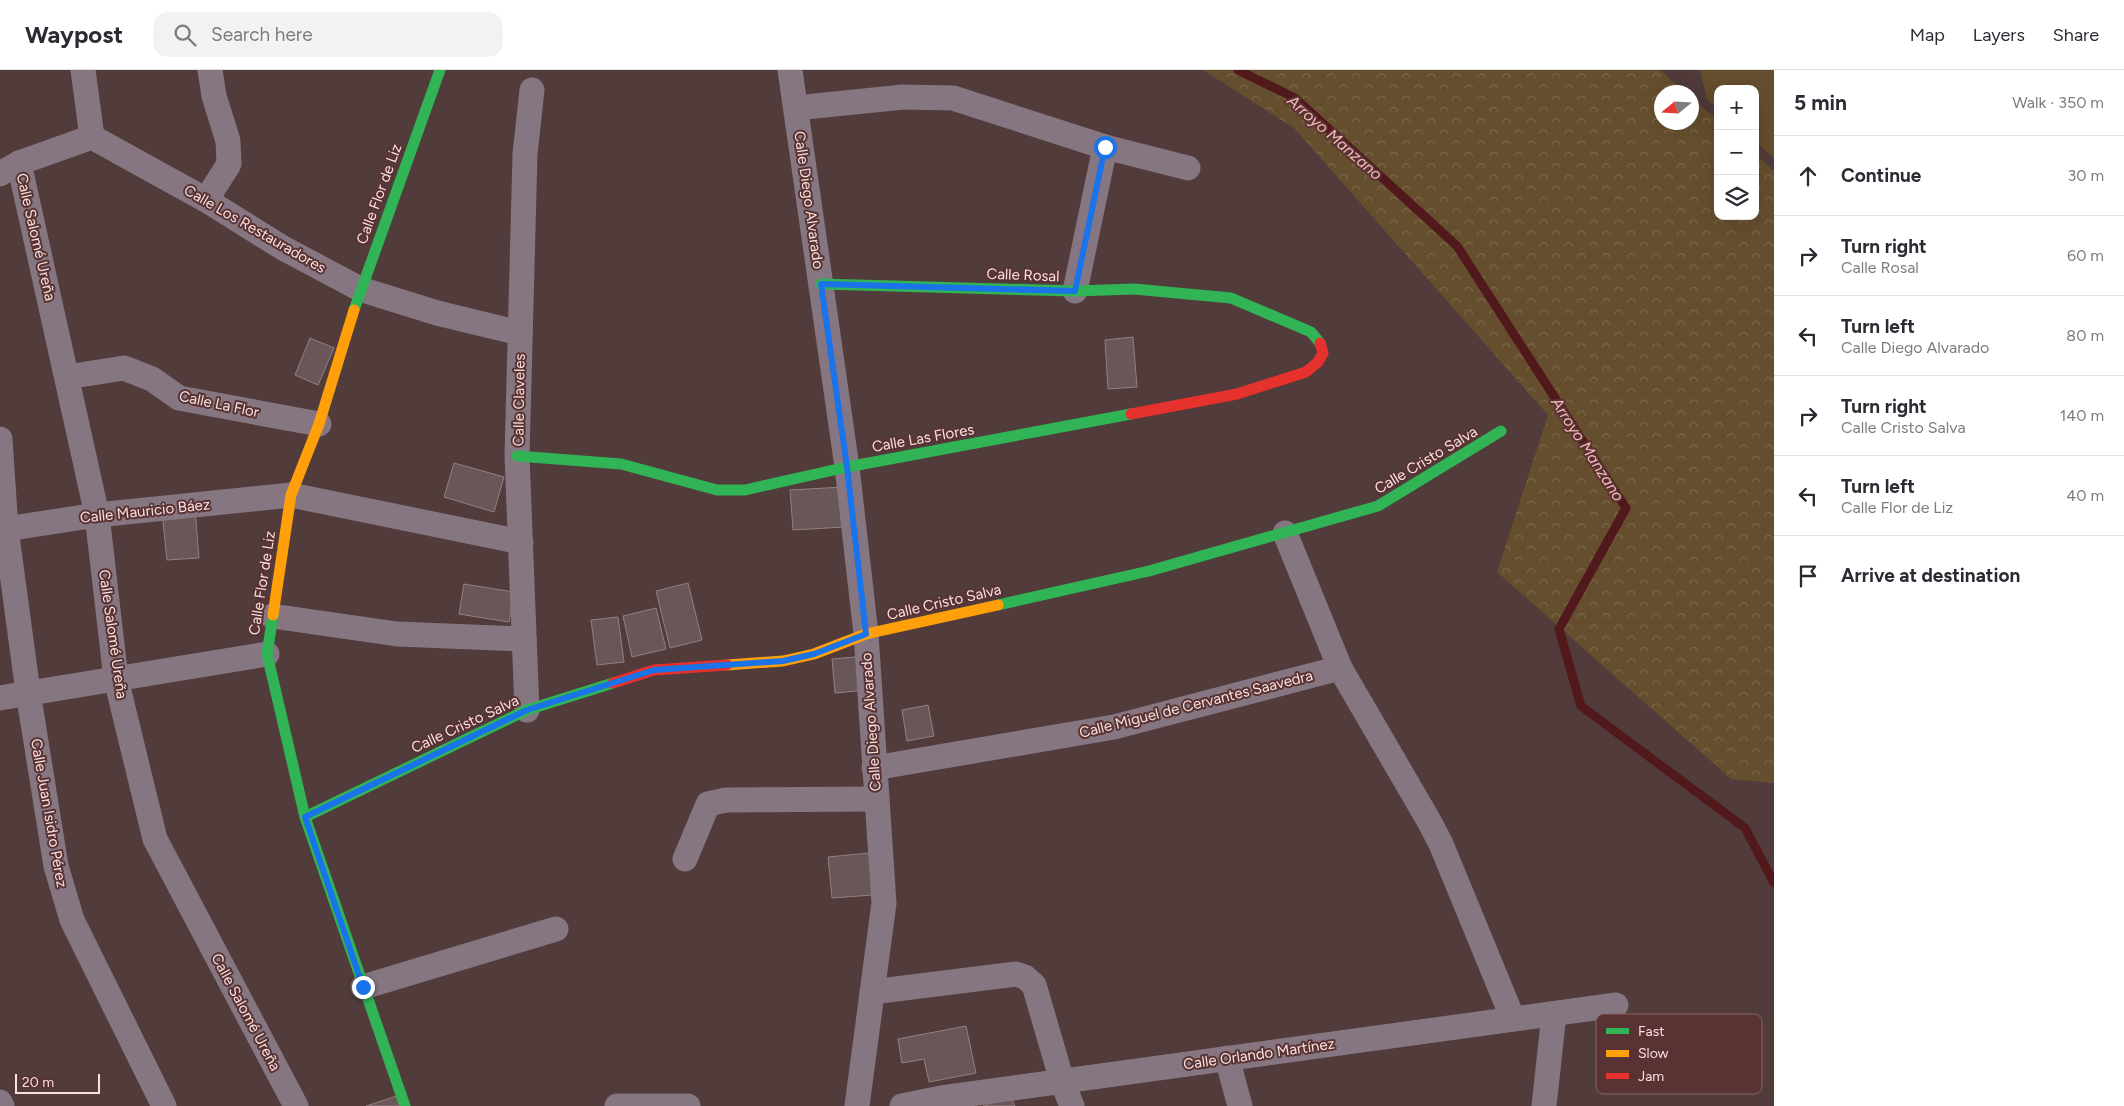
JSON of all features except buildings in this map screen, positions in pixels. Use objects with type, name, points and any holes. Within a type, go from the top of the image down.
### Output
[{"type":"street","points":[[10,169],[92,137],[83,70]]},
{"type":"street","points":[[206,200],[229,164],[228,141],[214,96],[210,70]]},
{"type":"street","name":"Calle Flor de Liz","points":[[405,1106],[305,817],[267,654],[291,495],[318,424],[360,289],[440,70]]},
{"type":"street","name":"Calle Diego Alvarado","points":[[790,70],[847,467],[866,634],[884,904],[856,1106]]},
{"type":"street","name":"Calle Claveles","points":[[527,710],[517,456],[525,154],[532,90]]},
{"type":"street","points":[[796,108],[903,98],[953,98],[1105,147],[1188,168]]},
{"type":"street","name":"Calle Los Restauradores","points":[[92,137],[206,200],[283,248],[360,289],[437,313],[520,333]]},
{"type":"street","points":[[1075,291],[1105,147]]},
{"type":"street","name":"Calle Salomé Ureña","points":[[10,169],[67,377],[97,515],[116,679],[155,839],[296,1106]]},
{"type":"street","name":"Calle Rosal","points":[[821,284],[1075,291],[1134,289],[1231,298],[1311,332],[1321,344],[1323,353]]},
{"type":"street","name":"Calle Las Flores","points":[[517,456],[621,464],[716,490],[745,490],[847,467],[1237,394],[1306,372],[1318,362],[1323,353]]},
{"type":"street","name":"Calle La Flor","points":[[67,377],[124,368],[152,379],[179,398],[318,424]]},
{"type":"street","name":"Calle Cristo Salva","points":[[305,817],[527,710],[654,670],[783,661],[814,654],[866,634],[1150,571],[1285,533],[1378,506],[1501,431]]},
{"type":"street","name":"Calle Juan Isidro Pérez","points":[[1,454],[3,529],[56,866],[72,920],[164,1106]]},
{"type":"street","name":"Calle Mauricio Báez","points":[[3,529],[97,515],[291,495],[521,542]]},
{"type":"street","points":[[1285,533],[1340,668],[1429,820],[1513,1019]]},
{"type":"street","points":[[272,616],[397,634],[524,639]]},
{"type":"street","points":[[0,698],[267,654]]},
{"type":"street","name":"Calle Miguel de Cervantes Saavedra","points":[[874,768],[1114,727],[1340,668]]},
{"type":"street","points":[[686,859],[708,804],[726,800],[876,799]]},
{"type":"street","points":[[363,987],[556,929]]},
{"type":"street","points":[[872,992],[1016,974],[1025,976],[1034,985],[1062,1081],[1072,1106]]},
{"type":"street","name":"Calle Orlando Martínez","points":[[902,1106],[943,1102],[1062,1081],[1616,1005]]},
{"type":"street","points":[[1544,1106],[1554,1014]]},
{"type":"street","points":[[1227,1058],[1240,1106]]},
{"type":"street","points":[[0,1102],[2,1106]]},
{"type":"street","points":[[618,1106],[688,1106]]},
{"type":"green space","points":[[1203,70],[1660,70],[1677,85],[1654,85],[1654,130],[1699,130],[1699,104],[1714,117],[1714,220],[1759,220],[1759,158],[1774,171],[1774,783],[1731,779],[1497,572],[1548,415],[1294,128]]},
{"type":"green space","points":[[1700,70],[1774,70],[1774,158],[1759,145],[1759,85],[1714,85],[1714,106],[1707,100]]},
{"type":"waterway","name":"Arroyo Manzano","points":[[1238,70],[1295,98],[1457,246],[1626,508],[1559,629],[1581,706],[1745,828],[1774,883]]},
{"type":"traffic: fast","points":[[354,310],[440,70]]},
{"type":"traffic: fast","points":[[821,284],[1075,291],[1134,289],[1231,298],[1311,332],[1320,343]]},
{"type":"traffic: fast","points":[[517,456],[621,464],[717,490],[745,490],[847,467],[1131,414]]},
{"type":"traffic: fast","points":[[998,605],[1149,571],[1378,506],[1501,431]]},
{"type":"traffic: fast","points":[[273,615],[267,654],[305,817],[405,1106]]},
{"type":"traffic: fast","points":[[305,817],[527,710],[613,683]]},
{"type":"traffic: slow","points":[[273,615],[291,495],[319,424],[354,310]]},
{"type":"traffic: slow","points":[[727,665],[783,661],[814,654],[866,634],[998,605]]},
{"type":"traffic: jam","points":[[1131,414],[1237,394],[1306,372],[1318,362],[1323,353],[1320,343]]},
{"type":"traffic: jam","points":[[613,683],[654,670],[727,665]]},
{"type":"route","points":[[363,987],[305,817],[527,710],[654,670],[783,661],[814,654],[866,634],[847,467],[821,284],[1075,291],[1105,147]]}]
